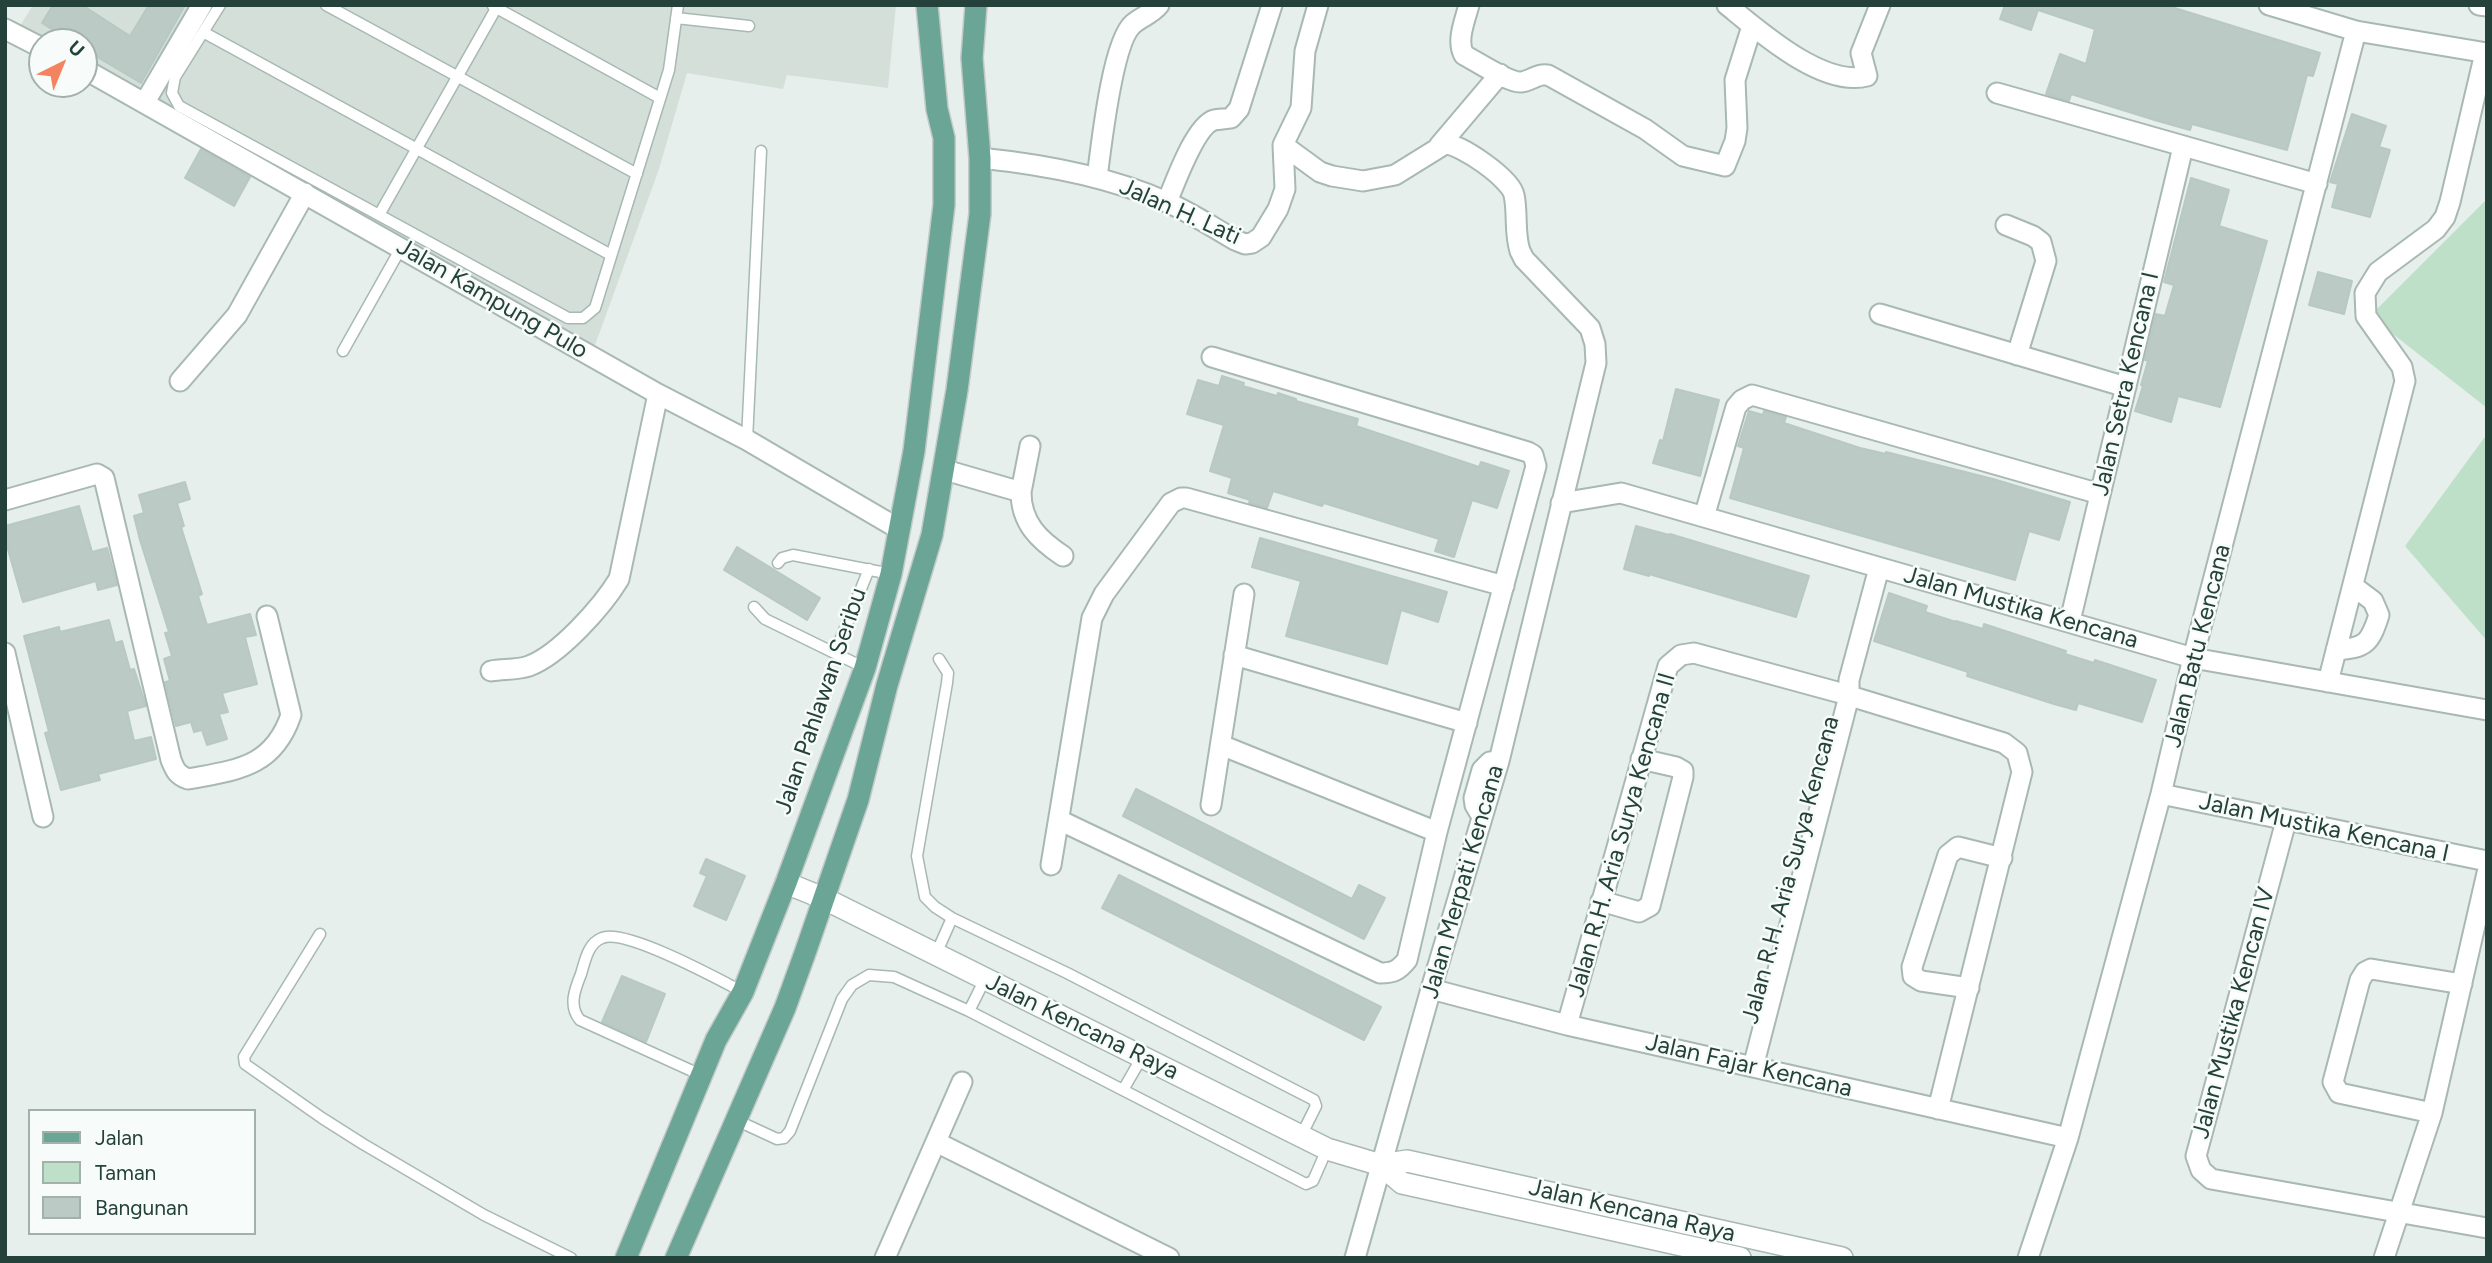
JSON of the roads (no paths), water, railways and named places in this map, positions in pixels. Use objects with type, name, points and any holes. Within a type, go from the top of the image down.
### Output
[{"type":"main road","name":"Jalan Pahlawan Seribu","points":[[626,1258],[716,1040],[743,992],[786,883],[864,668],[891,574],[914,451],[944,205],[944,138],[937,109],[927,5]]},
{"type":"main road","points":[[676,1258],[785,1008],[858,800],[887,685],[928,551],[957,390],[980,214],[981,158],[972,58],[976,5]]},
{"type":"main road","points":[[937,263],[956,276],[972,271]]},
{"type":"street","points":[[145,102],[202,5]]},
{"type":"street","points":[[1097,178],[1111,90],[1127,32],[1133,24],[1159,5]]},
{"type":"street","points":[[1167,202],[1197,135],[1215,119],[1231,118],[1239,109],[1272,5]]},
{"type":"street","name":"Jalan H. Lati","points":[[981,158],[1097,178],[1131,187],[1167,202],[1235,240],[1245,244],[1252,243],[1261,237],[1271,223],[1285,189],[1283,145],[1301,108],[1305,51],[1318,5]]},
{"type":"street","points":[[1469,5],[1460,48],[1464,55],[1519,82],[1541,74],[1548,75],[1645,129],[1683,156],[1725,166],[1737,128],[1735,80],[1752,26]]},
{"type":"street","points":[[1727,5],[1787,53],[1818,68],[1851,78],[1867,76],[1861,53],[1880,5]]},
{"type":"street","points":[[2269,5],[2356,31],[2486,53],[2445,217],[2436,229],[2378,272],[2365,293],[2366,316],[2402,367],[2405,381],[2328,682]]},
{"type":"street","points":[[2479,5],[2487,6]]},
{"type":"street","points":[[5,29],[28,41]]},
{"type":"street","name":"Jalan Batu Kencana","points":[[2028,1258],[2068,1138],[2161,794],[2193,658],[2356,31]]},
{"type":"street","points":[[1283,145],[1320,172],[1332,176],[1363,181],[1395,175],[1439,146],[1500,74]]},
{"type":"street","name":"Jalan Kampung Pulo","points":[[98,77],[658,394],[747,440],[899,529]]},
{"type":"street","points":[[1997,93],[2317,184]]},
{"type":"street","name":"Jalan Merpati Kencana","points":[[1356,1258],[1499,761],[1596,363],[1595,344],[1590,327],[1524,259],[1520,251],[1514,195],[1510,186],[1460,147],[1445,144],[1439,146]]},
{"type":"street","name":"Jalan Setra Kencana I","points":[[2070,621],[2183,148]]},
{"type":"street","points":[[180,381],[237,315],[305,193]]},
{"type":"street","points":[[2006,225],[2041,242],[2046,261],[2017,355]]},
{"type":"street","points":[[1880,314],[2126,387]]},
{"type":"street","points":[[1059,820],[1380,973],[1393,973],[1407,960],[1437,832],[1536,466],[1528,452],[1212,357]]},
{"type":"street","points":[[491,671],[529,666],[551,653],[578,631],[615,586],[619,579],[658,394]]},
{"type":"street","points":[[1704,517],[1736,407],[1752,395],[2100,495]]},
{"type":"street","points":[[1030,446],[1021,504],[1041,541],[1063,556]]},
{"type":"street","points":[[944,470],[1021,492]]},
{"type":"street","points":[[5,500],[97,474],[104,478],[171,760],[175,771],[181,776],[188,779],[244,768],[266,756],[287,726],[291,715],[267,616]]},
{"type":"street","name":"Jalan Mustika Kencana","points":[[1562,503],[1621,494],[2193,658],[2487,709]]},
{"type":"street","points":[[1051,865],[1092,618],[1104,594],[1176,499],[1186,498],[1504,586]]},
{"type":"street","name":"Jalan R.H. Aria Surya Kencana","points":[[1747,1066],[1879,568]]},
{"type":"street","points":[[2336,650],[2359,648],[2372,635],[2379,615],[2373,601],[2353,586]]},
{"type":"street","points":[[1211,805],[1244,594]]},
{"type":"street","points":[[5,653],[43,817]]},
{"type":"street","name":"Jalan R.H. Aria Surya Kencana II","points":[[1567,1025],[1668,666],[1681,655],[1694,653],[1845,689]]},
{"type":"street","points":[[1234,655],[1467,723]]},
{"type":"street","points":[[1845,689],[2004,743],[2017,753],[2022,772],[1938,1109]]},
{"type":"street","points":[[1221,745],[1437,832]]},
{"type":"street","points":[[1601,901],[1640,912],[1650,906],[1683,777],[1679,768],[1641,759]]},
{"type":"street","points":[[1483,817],[1475,805],[1478,783],[1485,765],[1499,761]]},
{"type":"street","points":[[1454,777],[1478,783]]},
{"type":"street","name":"Jalan Mustika Kencana I","points":[[2161,794],[2487,861]]},
{"type":"street","name":"Jalan Mustika Kencan IV","points":[[2286,821],[2196,1156],[2201,1170],[2211,1179],[2487,1228]]},
{"type":"street","points":[[1969,988],[1921,981],[1913,976],[1912,967],[1952,849],[1958,846],[2002,858]]},
{"type":"street","points":[[2384,1258],[2432,1113],[2487,873]]},
{"type":"street","name":"Jalan Kencana Raya","points":[[786,883],[823,898],[1327,1149],[1381,1165],[1402,1183],[1740,1258]]},
{"type":"street","points":[[2432,1113],[2339,1093],[2333,1082],[2360,980],[2365,972],[2371,969],[2462,984]]},
{"type":"street","name":"Jalan Fajar Kencana","points":[[1432,989],[1567,1025],[2068,1138]]},
{"type":"street","points":[[885,1258],[962,1082]]},
{"type":"street","points":[[936,1142],[1169,1258]]},
{"type":"street","name":"Jalan Kencana Raya","points":[[1381,1165],[1407,1161],[1842,1258]]},
{"type":"lane","points":[[220,5],[175,77],[172,93],[179,106],[568,318],[583,318],[595,307],[669,70],[678,5]]},
{"type":"lane","points":[[326,5],[637,174]]},
{"type":"lane","points":[[379,215],[496,6],[660,98]]},
{"type":"lane","points":[[676,18],[749,26]]},
{"type":"lane","points":[[203,32],[611,255]]},
{"type":"lane","points":[[747,440],[761,150]]},
{"type":"lane","points":[[343,351],[401,247]]},
{"type":"lane","points":[[778,563],[782,558],[793,555],[891,574]]},
{"type":"lane","points":[[835,653],[869,569]]},
{"type":"lane","points":[[754,607],[765,619],[864,668]]},
{"type":"lane","points":[[939,659],[948,673],[947,683],[917,856],[925,897],[952,918],[1067,973],[1316,1101],[1301,1136]]},
{"type":"lane","points":[[936,954],[952,918]]},
{"type":"lane","points":[[320,934],[244,1057],[245,1064],[321,1118],[385,1157],[484,1215],[571,1258]]},
{"type":"lane","points":[[701,1075],[580,1020],[573,1008],[574,992],[589,949],[601,938],[611,936],[637,942],[743,992]]},
{"type":"lane","points":[[735,1120],[778,1139],[784,1138],[790,1131],[842,999],[852,985],[869,975],[894,977],[969,1011],[1306,1184],[1314,1181],[1327,1149]]},
{"type":"lane","points":[[969,1011],[985,979]]},
{"type":"lane","points":[[1123,1090],[1142,1057]]}]
